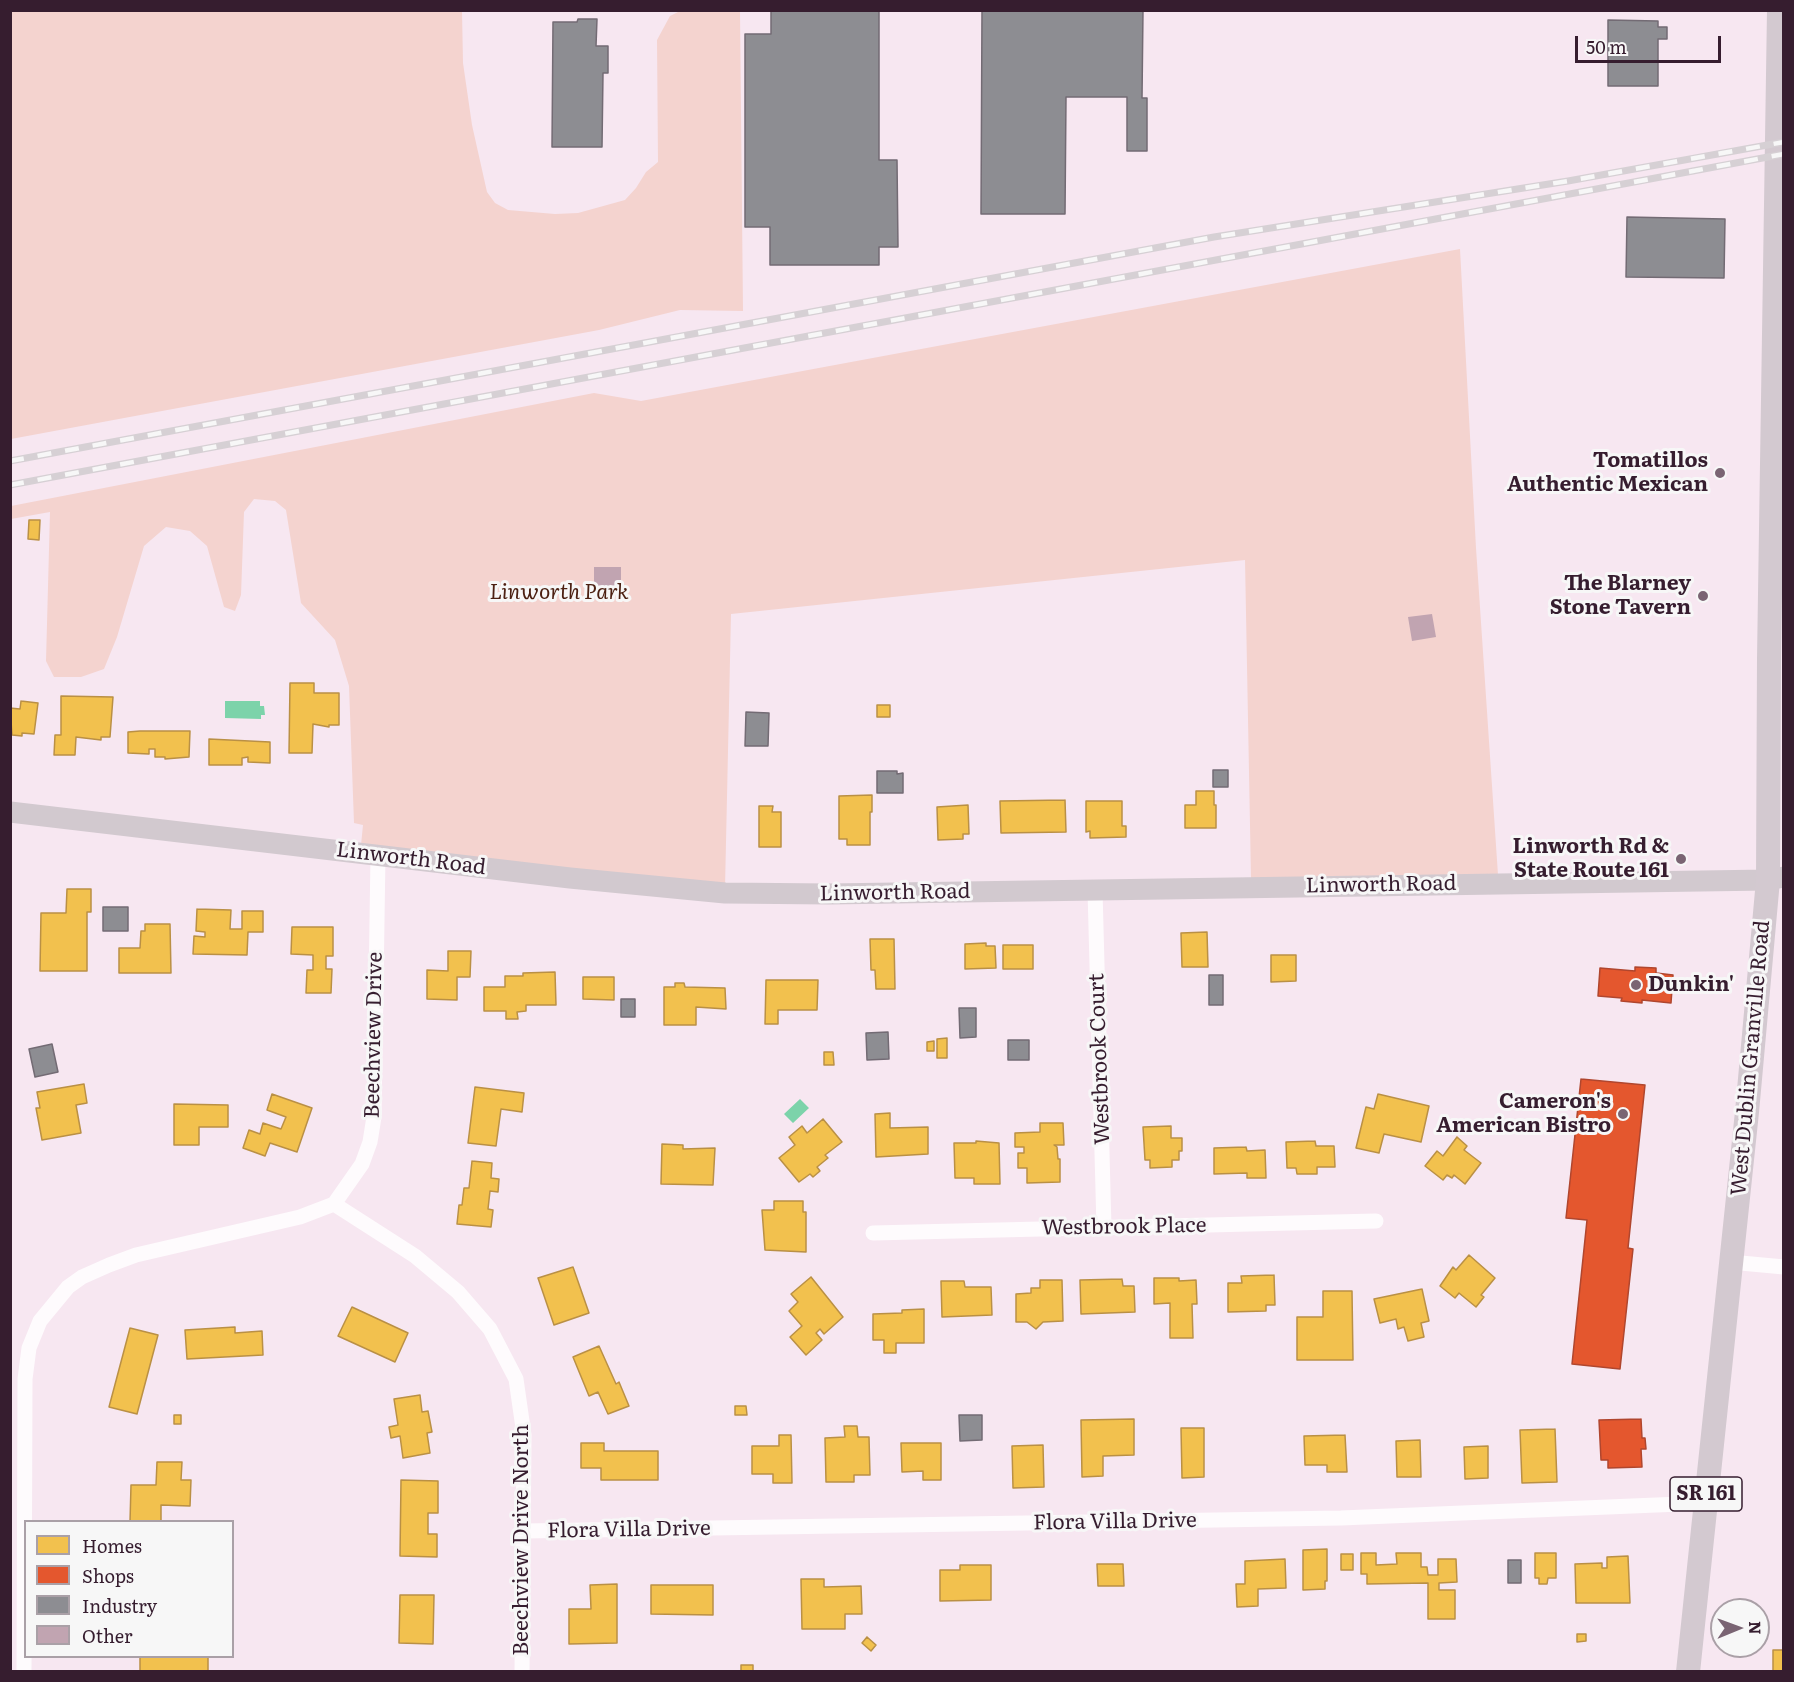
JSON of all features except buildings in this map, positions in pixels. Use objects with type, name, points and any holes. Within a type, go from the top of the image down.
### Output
[{"type":"main road","name":"West Dublin Granville Road","points":[[1688,1671],[1750,1078],[1776,879],[1769,658],[1778,425],[1779,10]]},
{"type":"main road","name":"Linworth Road","points":[[10,812],[570,878],[718,892],[829,894],[1776,879]]},
{"type":"street","name":"Beechview Drive","points":[[334,1204],[362,1164],[370,1142],[374,1117],[378,855]]},
{"type":"street","name":"Westbrook Court","points":[[1095,890],[1104,1228]]},
{"type":"street","name":"Beechview Drive North","points":[[334,1204],[415,1256],[458,1292],[490,1329],[516,1379],[524,1435],[522,1671]]},
{"type":"street","points":[[25,1520],[25,1379],[29,1348],[40,1321],[68,1287],[82,1277],[109,1264],[136,1255],[300,1216],[334,1204]]},
{"type":"street","name":"Westbrook Place","points":[[873,1233],[1376,1221]]},
{"type":"street","points":[[1731,1262],[1784,1267]]},
{"type":"street","name":"Flora Villa Drive","points":[[524,1531],[1329,1518],[1705,1503]]},
{"type":"green space","points":[[11,10],[462,11],[463,63],[472,125],[487,192],[495,203],[508,210],[555,214],[578,213],[625,200],[646,172],[658,162],[657,40],[670,16],[680,11],[740,11],[743,311],[680,310],[599,330],[11,439]]},
{"type":"green space","name":"Linworth Park","points":[[1460,249],[1476,548],[1498,875],[1251,878],[1245,560],[731,614],[725,888],[361,845],[363,825],[354,823],[349,686],[335,640],[301,603],[286,510],[275,501],[254,499],[244,512],[241,595],[235,611],[224,607],[207,546],[190,531],[166,527],[144,546],[117,637],[104,669],[81,677],[54,677],[46,661],[50,512],[11,519],[11,506],[594,393],[641,401]]},
{"type":"shaded area","points":[[225,701],[260,701],[260,706],[264,706],[265,715],[261,715],[261,719],[225,718]]},
{"type":"shaded area","points":[[800,1099],[809,1108],[793,1123],[784,1114]]},
{"type":"railway","points":[[10,461],[1214,237],[1568,181],[1784,142]]},
{"type":"railway","points":[[10,485],[1784,154]]},
{"type":"place","name":"Tomatillos Authentic Mexican","points":[[1720,473]]},
{"type":"place","name":"The Blarney Stone Tavern","points":[[1703,596]]},
{"type":"place","name":"Linworth Rd & State Route 161","points":[[1681,859]]},
{"type":"place","name":"Dunkin'","points":[[1636,985]]},
{"type":"place","name":"Cameron's American Bistro","points":[[1623,1114]]}]
